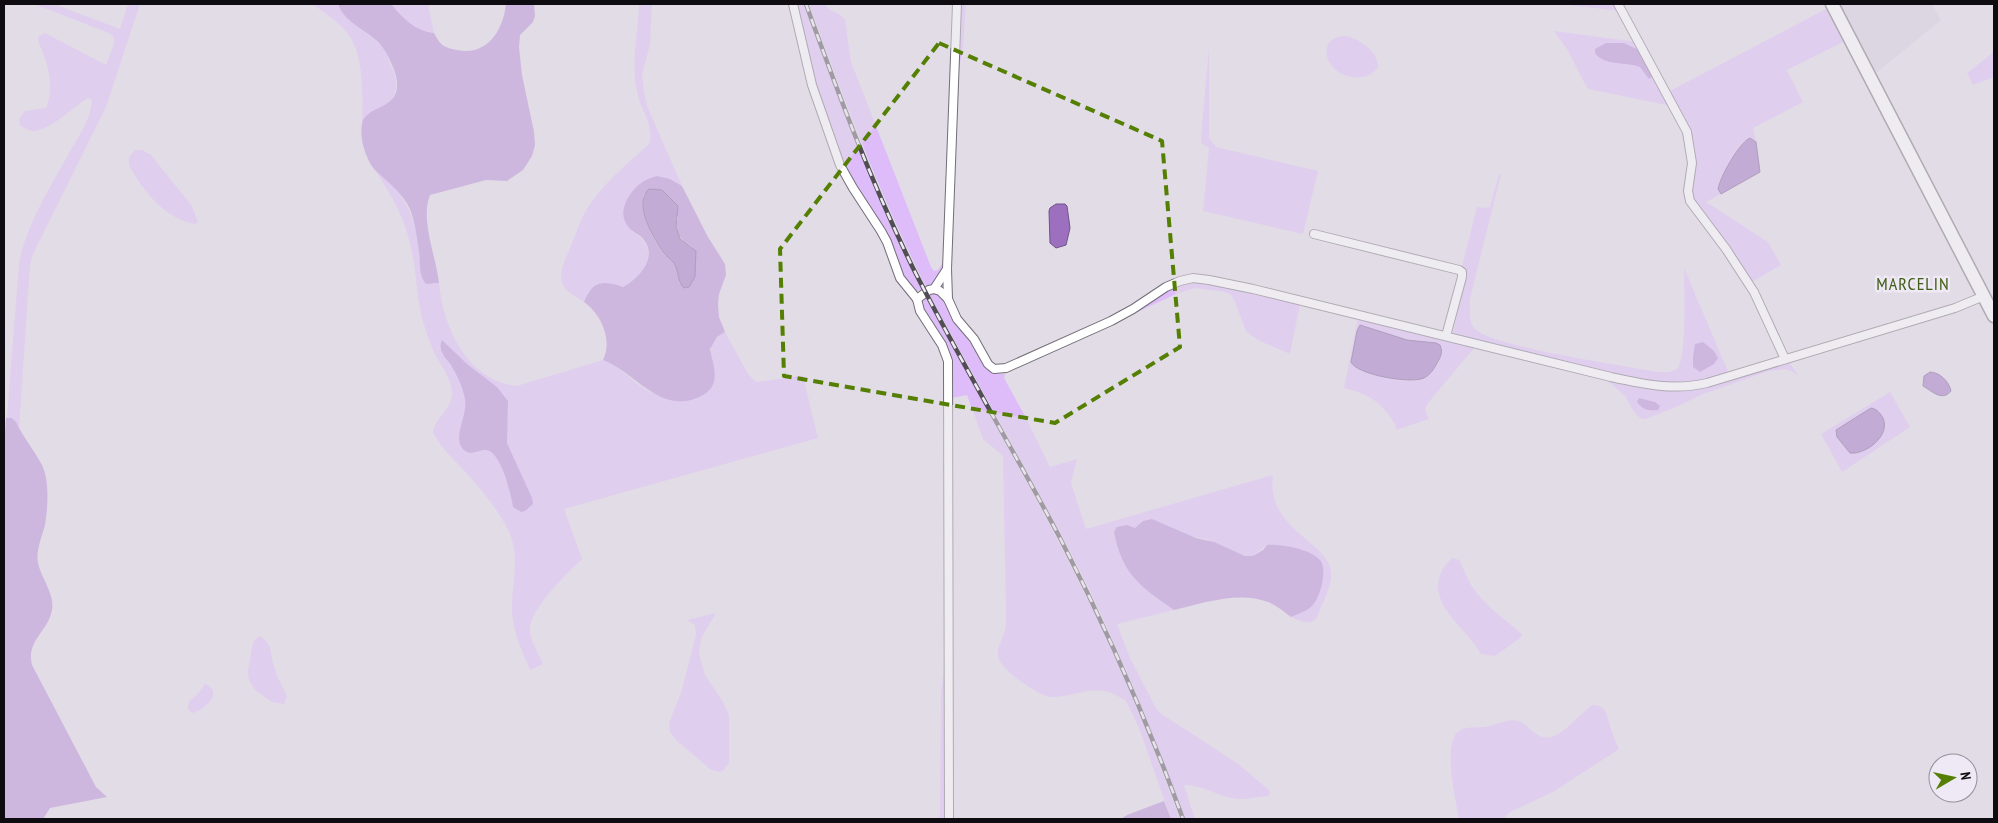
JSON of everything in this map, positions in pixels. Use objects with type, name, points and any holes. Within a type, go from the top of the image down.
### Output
[{"type":"main road","points":[[1832,4],[1994,316]]},
{"type":"street","points":[[793,4],[812,85],[840,165],[887,242],[900,278],[917,299],[920,311],[946,352],[949,369],[949,819]]},
{"type":"street","points":[[957,4],[947,269],[948,298],[957,319],[974,339],[988,364],[999,370],[1111,321],[1173,284],[1193,278],[1230,284],[1610,377],[1664,387],[1699,385],[1955,308],[1984,296]]},
{"type":"street","points":[[1618,4],[1687,132],[1692,162],[1688,191],[1690,201],[1754,292],[1785,359]]},
{"type":"street","points":[[1314,234],[1462,272],[1446,336]]},
{"type":"street","points":[[934,289],[947,269]]},
{"type":"street","points":[[917,299],[929,290],[934,289],[940,291],[948,298]]},
{"type":"highlighted area","points":[[939,43],[1162,141],[1180,347],[1055,423],[784,376],[780,249]]},
{"type":"shaded area","points":[[34,4],[54,4],[120,29],[128,4],[140,4],[106,107],[33,254],[30,265],[19,429],[12,418],[7,418],[19,263],[33,220],[84,127],[92,100],[88,98],[41,130],[34,131],[20,125],[19,118],[25,111],[46,108],[48,102],[50,82],[48,68],[38,37],[45,33],[106,65],[114,44],[114,37],[109,33]]},
{"type":"shaded area","points":[[313,4],[338,4],[347,16],[371,36],[387,54],[396,79],[395,94],[391,102],[374,112],[362,125],[362,80],[355,46],[342,27]]},
{"type":"shaded area","points":[[338,4],[391,4],[415,27],[434,33],[445,47],[468,51],[485,45],[492,39],[501,23],[506,4],[534,4],[535,16],[533,22],[520,35],[519,47],[522,75],[534,132],[535,145],[532,156],[523,170],[507,181],[486,180],[430,195],[427,205],[428,227],[439,283],[426,284],[423,281],[416,229],[409,207],[390,183],[372,167],[362,142],[361,130],[365,117],[384,106],[395,96],[397,88],[394,69],[387,54],[378,42],[347,18]]},
{"type":"shaded area","points":[[391,4],[428,4],[434,33],[415,27]]},
{"type":"shaded area","points":[[639,4],[652,4],[650,44],[642,74],[647,106],[682,186],[670,179],[632,231],[641,238],[646,245],[648,253],[644,268],[639,275],[623,287],[610,283],[594,286],[584,302],[570,293],[563,285],[561,276],[564,261],[591,202],[614,176],[649,144],[649,126],[638,96],[635,72]]},
{"type":"shaded area","points":[[795,4],[804,4],[873,185],[922,290],[914,291],[907,285],[848,177],[815,89]]},
{"type":"shaded area","points":[[809,4],[825,4],[829,9],[845,19],[851,62],[931,267],[934,271],[938,270],[944,261],[944,268],[932,286],[926,287],[893,217],[849,111]]},
{"type":"shaded area","points":[[960,4],[966,4],[963,46],[958,74]]},
{"type":"shaded area","points":[[1560,4],[1616,4],[1621,11]]},
{"type":"shaded area","points":[[1839,4],[1932,4],[1941,20],[1876,73]]},
{"type":"shaded area","points":[[1826,9],[1843,42],[1787,70],[1803,102],[1753,128],[1756,142],[1753,140],[1719,192],[1721,194],[1706,202],[1768,242],[1781,265],[1750,283],[1691,196],[1693,144],[1691,136],[1668,92]]},
{"type":"shaded area","points":[[1554,31],[1637,42],[1671,106],[1589,89],[1567,49]]},
{"type":"shaded area","points":[[1347,36],[1363,44],[1376,57],[1378,68],[1367,76],[1353,77],[1343,74],[1329,62],[1327,48],[1330,42],[1337,37]]},
{"type":"shaded area","points":[[1606,43],[1624,43],[1643,52],[1655,75],[1649,79],[1640,67],[1610,62],[1599,57],[1595,53],[1595,49]]},
{"type":"shaded area","points":[[1209,47],[1209,138],[1216,147],[1318,171],[1303,234],[1203,211],[1209,148],[1201,143],[1201,138]]},
{"type":"shaded area","points":[[1994,52],[1994,77],[1973,85],[1967,73]]},
{"type":"shaded area","points":[[1750,138],[1756,142],[1760,172],[1721,194],[1718,189],[1719,184],[1726,169],[1741,146]]},
{"type":"shaded area","points":[[135,150],[142,150],[151,155],[192,206],[198,222],[195,224],[177,218],[161,207],[147,193],[129,165],[129,157]]},
{"type":"shaded area","points":[[375,170],[398,192],[412,216],[418,243],[421,275],[432,284],[439,283],[441,300],[452,334],[471,363],[484,374],[499,382],[517,386],[603,360],[616,366],[649,391],[682,402],[712,358],[711,346],[725,332],[748,374],[756,382],[803,376],[818,438],[564,509],[582,559],[541,603],[535,614],[530,631],[533,644],[543,664],[530,670],[514,626],[512,601],[515,562],[513,542],[509,532],[491,503],[475,482],[445,450],[433,432],[434,427],[449,405],[452,389],[424,325],[418,299],[413,257],[407,233],[394,201]]},
{"type":"shaded area","points":[[1499,174],[1501,174],[1470,299],[1470,319],[1475,329],[1487,336],[1532,349],[1658,372],[1672,371],[1677,369],[1680,363],[1684,338],[1684,268],[1729,374],[1690,384],[1642,381],[1453,334],[1466,272],[1466,269],[1462,267],[1477,207],[1490,207]]},
{"type":"shaded area","points":[[657,176],[670,179],[682,186],[708,237],[725,264],[726,275],[719,294],[718,305],[719,317],[725,332],[717,337],[710,349],[715,374],[713,385],[703,395],[688,401],[675,401],[662,397],[603,360],[607,344],[604,328],[596,313],[584,302],[595,286],[610,283],[623,287],[635,279],[644,267],[649,254],[648,247],[644,240],[627,225],[623,213],[624,206],[631,193],[641,183]],"holes":[[[644,193],[678,217],[678,235],[692,247],[680,284],[676,266],[663,253],[651,232],[643,208]]]},
{"type":"shaded area","points":[[649,189],[662,190],[678,206],[676,227],[680,239],[696,251],[695,277],[689,287],[684,288],[682,285],[674,263],[663,252],[646,220],[643,203]]},
{"type":"shaded area","points":[[1056,204],[1065,204],[1067,206],[1070,228],[1066,245],[1056,248],[1050,243],[1049,211]]},
{"type":"shaded area","points":[[1198,281],[1215,283],[1300,304],[1290,354],[1258,340],[1246,331],[1235,302],[1231,295],[1225,292],[1195,288],[1176,294],[1135,313],[1140,307],[1164,292],[1182,284]]},
{"type":"shaded area","points":[[936,293],[945,300],[990,370],[994,374],[1005,374],[1004,378],[1050,467],[1077,459],[1071,483],[1086,529],[1273,475],[1273,495],[1279,511],[1289,524],[1323,555],[1330,566],[1331,578],[1328,592],[1316,619],[1313,621],[1303,622],[1291,617],[1306,610],[1267,545],[1253,556],[1245,556],[1206,539],[1139,526],[1135,528],[1127,525],[1114,532],[1122,559],[1128,570],[1143,587],[1174,610],[1117,624],[1130,658],[1157,710],[1237,763],[1268,789],[1270,793],[1268,796],[1236,799],[1196,786],[1184,785],[1195,819],[1184,819],[1140,703],[1089,589],[929,294]]},
{"type":"shaded area","points":[[926,296],[1095,614],[1134,701],[1180,819],[1171,819],[1139,728],[1126,701],[1106,691],[1097,690],[1063,696],[1046,696],[1012,675],[1000,661],[998,653],[1005,630],[1006,616],[1003,456],[983,439],[967,395],[952,398],[951,357],[943,339],[922,307],[921,301]]},
{"type":"shaded area","points":[[1358,318],[1474,348],[1428,403],[1425,410],[1429,419],[1396,430],[1393,421],[1378,403],[1363,394],[1344,388]]},
{"type":"shaded area","points":[[1360,325],[1407,340],[1436,343],[1441,348],[1440,357],[1430,374],[1417,380],[1385,377],[1363,371],[1355,367],[1351,362]]},
{"type":"shaded area","points":[[442,340],[467,364],[497,387],[508,401],[507,443],[533,504],[525,511],[521,512],[513,507],[501,465],[491,452],[483,450],[471,453],[462,448],[459,437],[465,411],[465,399],[458,379],[442,352]]},
{"type":"shaded area","points":[[1703,342],[1714,351],[1718,358],[1714,364],[1700,372],[1693,367],[1693,357],[1695,344]]},
{"type":"shaded area","points":[[1789,362],[1798,375],[1785,369],[1769,371],[1703,394],[1645,419],[1638,416],[1624,395],[1605,379],[1660,390],[1689,391]]},
{"type":"shaded area","points":[[1930,372],[1943,378],[1948,384],[1951,391],[1948,394],[1941,396],[1923,386],[1924,376]]},
{"type":"shaded area","points":[[1890,392],[1910,427],[1842,472],[1821,434]]},
{"type":"shaded area","points":[[1639,398],[1655,402],[1660,406],[1658,410],[1649,410],[1641,407],[1637,402]]},
{"type":"shaded area","points":[[1871,408],[1875,409],[1883,418],[1884,425],[1880,438],[1863,451],[1850,453],[1837,437],[1836,430]]},
{"type":"shaded area","points":[[6,418],[12,418],[16,422],[42,465],[47,484],[46,518],[37,557],[52,598],[52,610],[50,618],[32,649],[32,665],[96,787],[107,797],[50,808],[43,819],[4,819],[4,448]]},
{"type":"shaded area","points":[[1152,519],[1196,538],[1214,542],[1245,556],[1253,556],[1267,545],[1287,546],[1309,552],[1322,563],[1323,576],[1318,597],[1310,608],[1291,617],[1268,602],[1245,598],[1209,601],[1174,610],[1143,587],[1128,570],[1122,559],[1114,532],[1117,527],[1127,525],[1135,528],[1143,521]]},
{"type":"shaded area","points":[[1453,558],[1459,560],[1478,595],[1522,634],[1520,638],[1495,656],[1481,654],[1444,606],[1438,585],[1441,573]]},
{"type":"shaded area","points":[[716,613],[701,638],[699,654],[705,675],[722,700],[729,715],[729,762],[724,770],[719,772],[710,769],[677,741],[670,732],[669,723],[681,693],[696,635],[695,625],[687,620]]},
{"type":"shaded area","points":[[259,636],[269,645],[275,671],[287,696],[284,704],[272,702],[255,690],[249,680],[248,671],[253,642]]},
{"type":"shaded area","points":[[946,657],[947,819],[940,819],[941,692]]},
{"type":"shaded area","points":[[205,684],[211,687],[213,696],[207,705],[192,713],[188,709],[189,701],[197,695]]},
{"type":"shaded area","points":[[1593,705],[1602,707],[1604,710],[1619,749],[1553,792],[1510,812],[1503,819],[1459,819],[1453,787],[1451,747],[1454,737],[1459,731],[1465,728],[1485,727],[1514,720],[1541,736],[1551,737],[1562,732]]},
{"type":"shaded area","points":[[1164,801],[1171,819],[1121,819],[1127,815]]},
{"type":"railway","points":[[806,4],[856,137],[898,236],[931,302],[1042,504],[1077,572],[1126,677],[1156,747],[1183,819]]},
{"type":"district","name":"MARCELIN","points":[[1913,283]]}]
